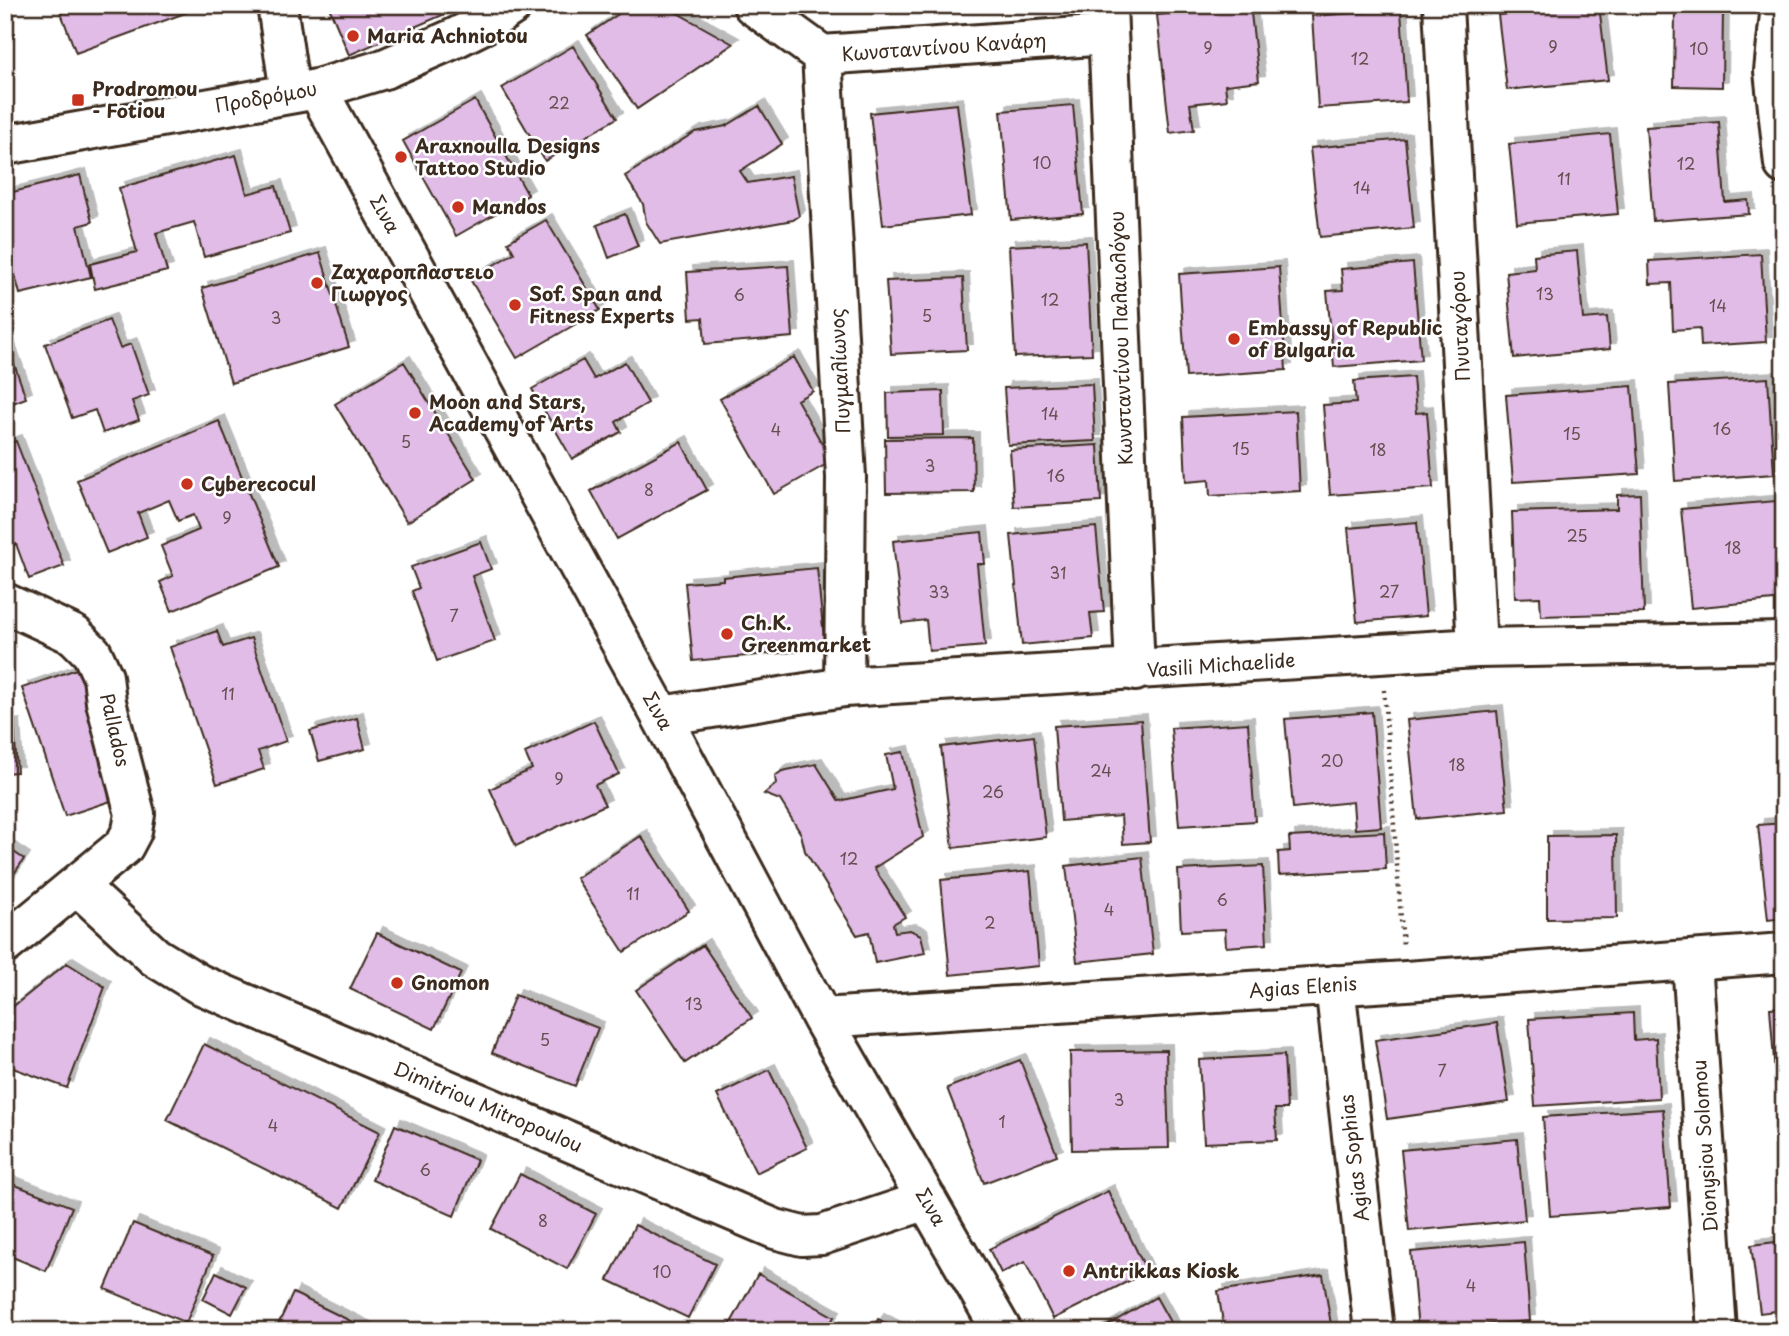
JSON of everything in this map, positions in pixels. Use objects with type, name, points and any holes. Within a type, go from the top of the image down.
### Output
[{"type":"street","points":[[277,5],[303,91]]},
{"type":"street","name":"Προδρόμου","points":[[5,145],[303,91],[395,64],[489,21],[513,5]]},
{"type":"street","name":"Κωνσταντίνου Κανάρη","points":[[753,5],[822,55],[1108,20]]},
{"type":"street","name":"Πνυταγόρου","points":[[1443,5],[1477,648]]},
{"type":"street","points":[[1781,5],[1774,71],[1784,164]]},
{"type":"street","name":"Κωνσταντίνου Παλαιολόγου","points":[[1108,20],[1135,671]]},
{"type":"street","name":"Πυγμαλίωνος","points":[[822,55],[846,477],[844,687]]},
{"type":"street","name":"Σινα","points":[[303,91],[661,716],[822,1018],[1002,1331]]},
{"type":"street","name":"Pallados","points":[[5,603],[74,635],[92,653],[103,677],[106,702],[135,814],[132,831],[124,846],[5,944]]},
{"type":"street","name":"Vasili Michaelide","points":[[661,716],[844,687],[1477,648],[1784,642]]},
{"type":"street","name":"Dimitriou Mitropoulou","points":[[78,886],[155,957],[199,984],[775,1229],[802,1236],[822,1235],[928,1200]]},
{"type":"street","name":"Agias Elenis","points":[[822,1018],[1406,981],[1784,953]]},
{"type":"street","name":"Dionysiou Solomou","points":[[1692,961],[1717,1331]]},
{"type":"street","name":"Agias Sophias","points":[[1335,985],[1374,1331]]},
{"type":"path","points":[[1381,654],[1406,981]]},
{"type":"building","points":[[58,5],[207,5],[76,53]]},
{"type":"building","points":[[441,5],[445,14],[349,55],[329,7]]},
{"type":"building","points":[[632,5],[663,5],[733,44],[637,109],[587,35]]},
{"type":"building","points":[[1250,5],[1259,81],[1225,85],[1227,100],[1190,104],[1194,130],[1170,133],[1157,15]]},
{"type":"building","points":[[1599,5],[1608,80],[1507,90],[1498,15]]},
{"type":"building","points":[[1401,10],[1407,102],[1318,108],[1312,16]]},
{"type":"building","points":[[1675,11],[1723,11],[1722,87],[1674,86]]},
{"type":"building","points":[[573,46],[617,118],[545,161],[502,88]]},
{"type":"building","points":[[475,100],[528,195],[456,236],[403,141]]},
{"type":"building","points":[[957,104],[971,215],[883,225],[870,113]]},
{"type":"building","points":[[1073,105],[1083,214],[1011,220],[1001,111]]},
{"type":"building","points":[[759,106],[782,144],[740,171],[748,183],[791,176],[799,216],[793,220],[660,244],[646,222],[643,204],[625,176],[695,132],[726,126]]},
{"type":"building","points":[[1719,122],[1725,202],[1748,200],[1749,214],[1653,221],[1646,127]]},
{"type":"building","points":[[1610,134],[1618,214],[1517,223],[1509,144]]},
{"type":"building","points":[[1405,139],[1414,228],[1320,237],[1310,148]]},
{"type":"building","points":[[236,155],[247,194],[276,186],[290,233],[204,257],[194,222],[156,233],[167,271],[95,289],[90,264],[137,252],[119,188]]},
{"type":"building","points":[[80,175],[92,222],[78,226],[91,277],[20,294],[5,237],[5,194]]},
{"type":"building","points":[[625,214],[638,246],[609,258],[597,225]]},
{"type":"building","points":[[546,220],[600,310],[517,358],[470,279],[514,253],[508,242]]},
{"type":"building","points":[[1086,242],[1092,354],[1015,357],[1009,246]]},
{"type":"building","points":[[1577,251],[1583,319],[1607,317],[1610,349],[1514,358],[1506,272],[1535,269],[1534,255]]},
{"type":"building","points":[[320,253],[349,347],[231,383],[202,288]]},
{"type":"building","points":[[1761,254],[1766,342],[1701,346],[1700,328],[1673,330],[1671,283],[1650,284],[1649,261]]},
{"type":"building","points":[[1413,263],[1421,360],[1334,367],[1327,291],[1343,290],[1341,269]]},
{"type":"building","points":[[788,266],[793,337],[705,344],[703,318],[690,319],[687,272]]},
{"type":"building","name":"Embassy of Republic of Bulgaria","points":[[1279,267],[1286,370],[1186,377],[1179,274]]},
{"type":"building","points":[[963,278],[967,350],[891,354],[886,281]]},
{"type":"building","points":[[109,320],[120,348],[131,344],[149,395],[132,401],[139,420],[103,433],[95,410],[72,418],[45,344]]},
{"type":"building","points":[[5,338],[26,398],[5,406]]},
{"type":"building","points":[[794,357],[813,391],[797,400],[832,461],[774,494],[720,399]]},
{"type":"building","points":[[583,360],[594,379],[625,362],[648,403],[616,422],[621,432],[572,459],[532,389]]},
{"type":"building","points":[[404,362],[476,479],[407,522],[335,404]]},
{"type":"building","points":[[1413,377],[1416,413],[1427,412],[1433,488],[1330,495],[1323,405],[1356,403],[1354,381]]},
{"type":"building","points":[[1768,378],[1774,474],[1675,481],[1669,384]]},
{"type":"building","points":[[1092,384],[1095,441],[1008,445],[1004,388]]},
{"type":"building","points":[[1632,386],[1639,474],[1513,482],[1506,395]]},
{"type":"building","points":[[943,391],[944,435],[888,436],[887,393]]},
{"type":"building","points":[[1296,411],[1300,491],[1210,496],[1209,480],[1186,482],[1183,417]]},
{"type":"building","points":[[219,421],[279,567],[172,611],[160,582],[173,576],[161,546],[199,530],[193,515],[178,521],[169,500],[138,513],[147,537],[107,553],[77,480]]},
{"type":"building","points":[[973,438],[974,492],[886,493],[885,439]]},
{"type":"building","points":[[16,441],[64,566],[29,579],[16,544],[5,548],[5,445]]},
{"type":"building","points":[[681,442],[707,490],[617,539],[591,491]]},
{"type":"building","points":[[1098,445],[1101,502],[1014,507],[1010,450]]},
{"type":"building","points":[[1640,494],[1644,613],[1541,616],[1540,597],[1515,598],[1512,512],[1617,509],[1617,495]]},
{"type":"building","points":[[1776,501],[1784,599],[1691,608],[1681,509]]},
{"type":"building","points":[[1417,522],[1426,616],[1357,622],[1348,528]]},
{"type":"building","points":[[1096,527],[1104,612],[1090,613],[1093,638],[1022,645],[1011,535]]},
{"type":"building","points":[[982,532],[985,564],[977,564],[985,646],[929,651],[926,620],[902,623],[893,541]]},
{"type":"building","points":[[481,542],[491,569],[472,576],[495,641],[437,661],[412,591],[419,588],[411,567]]},
{"type":"building","points":[[817,568],[825,649],[693,661],[685,583]]},
{"type":"building","points":[[217,631],[223,647],[251,638],[286,741],[258,751],[264,769],[217,784],[170,647]]},
{"type":"building","points":[[85,666],[129,795],[65,816],[22,688]]},
{"type":"building","points":[[1497,711],[1507,810],[1417,819],[1407,720]]},
{"type":"building","points":[[1372,712],[1381,827],[1355,829],[1353,802],[1293,808],[1285,719]]},
{"type":"building","points":[[357,718],[365,749],[319,761],[310,731]]},
{"type":"building","points":[[1141,720],[1150,842],[1123,844],[1121,816],[1061,821],[1054,726]]},
{"type":"building","points":[[594,721],[619,774],[595,785],[605,805],[516,846],[490,789],[532,769],[525,753]]},
{"type":"building","points":[[1248,723],[1255,821],[1179,826],[1171,728]]},
{"type":"building","points":[[14,725],[17,772],[5,773],[5,726]]},
{"type":"building","points":[[1034,736],[1046,837],[953,848],[941,747]]},
{"type":"building","points":[[903,752],[923,837],[874,868],[905,917],[893,924],[895,932],[910,930],[921,935],[925,953],[875,963],[869,932],[857,935],[805,851],[801,834],[780,800],[764,794],[776,784],[775,776],[782,771],[816,764],[839,801],[893,789],[886,755]]},
{"type":"building","points":[[1784,823],[1784,918],[1768,920],[1758,825]]},
{"type":"building","points":[[1384,832],[1386,869],[1279,875],[1278,852],[1290,851],[1289,837]]},
{"type":"building","points":[[1616,835],[1617,918],[1547,919],[1547,836]]},
{"type":"building","points":[[641,836],[689,911],[624,952],[576,878]]},
{"type":"building","points":[[5,846],[24,859],[5,887]]},
{"type":"building","points":[[1142,857],[1153,954],[1077,962],[1066,866]]},
{"type":"building","points":[[1263,866],[1267,944],[1226,947],[1225,929],[1181,931],[1178,870]]},
{"type":"building","points":[[1030,871],[1039,966],[950,975],[941,880]]},
{"type":"building","points":[[377,933],[461,973],[434,1029],[350,989]]},
{"type":"building","points":[[703,945],[752,1018],[685,1063],[636,990]]},
{"type":"building","points":[[67,963],[105,987],[67,1088],[5,1065],[5,1013]]},
{"type":"building","points":[[515,995],[598,1028],[575,1086],[492,1053]]},
{"type":"building","points":[[1784,1007],[1784,1085],[1776,1086],[1770,1008]]},
{"type":"building","points":[[1633,1013],[1634,1040],[1656,1038],[1659,1098],[1535,1106],[1529,1019]]},
{"type":"building","points":[[1497,1023],[1509,1102],[1387,1119],[1375,1040]]},
{"type":"building","points":[[204,1044],[380,1132],[342,1208],[167,1120]]},
{"type":"building","points":[[1166,1050],[1169,1148],[1072,1150],[1070,1052]]},
{"type":"building","points":[[1284,1055],[1287,1109],[1275,1109],[1277,1140],[1204,1143],[1199,1060]]},
{"type":"building","points":[[1020,1060],[1057,1155],[984,1183],[947,1088]]},
{"type":"building","points":[[769,1070],[807,1148],[756,1173],[717,1095]]},
{"type":"building","points":[[1663,1109],[1671,1207],[1550,1216],[1543,1117]]},
{"type":"building","points":[[395,1125],[477,1160],[454,1216],[372,1180]]},
{"type":"building","points":[[1517,1139],[1525,1220],[1409,1231],[1401,1150]]},
{"type":"building","points":[[520,1174],[596,1214],[567,1269],[491,1229]]},
{"type":"building","points":[[5,1181],[72,1207],[46,1271],[5,1254]]},
{"type":"building","points":[[1108,1191],[1147,1272],[1053,1319],[1025,1262],[1001,1273],[989,1249]]},
{"type":"building","points":[[133,1223],[213,1256],[186,1323],[105,1289]]},
{"type":"building","points":[[635,1225],[715,1264],[688,1318],[608,1280]]},
{"type":"building","points":[[1784,1241],[1784,1316],[1783,1310],[1760,1313],[1751,1245]]},
{"type":"building","points":[[1524,1242],[1530,1321],[1418,1330],[1411,1252]]},
{"type":"building","points":[[216,1272],[246,1287],[232,1314],[203,1299]]},
{"type":"building","points":[[758,1274],[834,1317],[826,1331],[727,1330]]},
{"type":"building","points":[[1323,1275],[1332,1331],[1253,1331],[1252,1324],[1224,1329],[1218,1291]]},
{"type":"building","points":[[293,1293],[371,1331],[275,1331]]},
{"type":"building","points":[[1156,1297],[1175,1331],[1098,1331]]},
{"type":"building","points":[[878,1319],[900,1331],[872,1331]]},
{"type":"place","name":"Maria Achniotou","points":[[353,36]]},
{"type":"place","name":"Prodromou - Fotiou","points":[[78,100]]},
{"type":"place","name":"Araxnoulla Designs Tattoo Studio","points":[[401,157]]},
{"type":"place","name":"Mandos","points":[[458,207]]},
{"type":"place","name":"Ζαχαροπλαστειο Γιωργος","points":[[317,283]]},
{"type":"place","name":"Sof. Span and Fitness Experts","points":[[515,305]]},
{"type":"place","name":"Embassy of Republic of Bulgaria","points":[[1234,339]]},
{"type":"place","name":"Moon and Stars, Academy of Arts","points":[[415,413]]},
{"type":"place","name":"Cyberecocul","points":[[187,484]]},
{"type":"place","name":"Ch.K. Greenmarket","points":[[727,634]]},
{"type":"place","name":"Gnomon","points":[[397,983]]},
{"type":"place","name":"Antrikkas Kiosk","points":[[1069,1271]]}]
